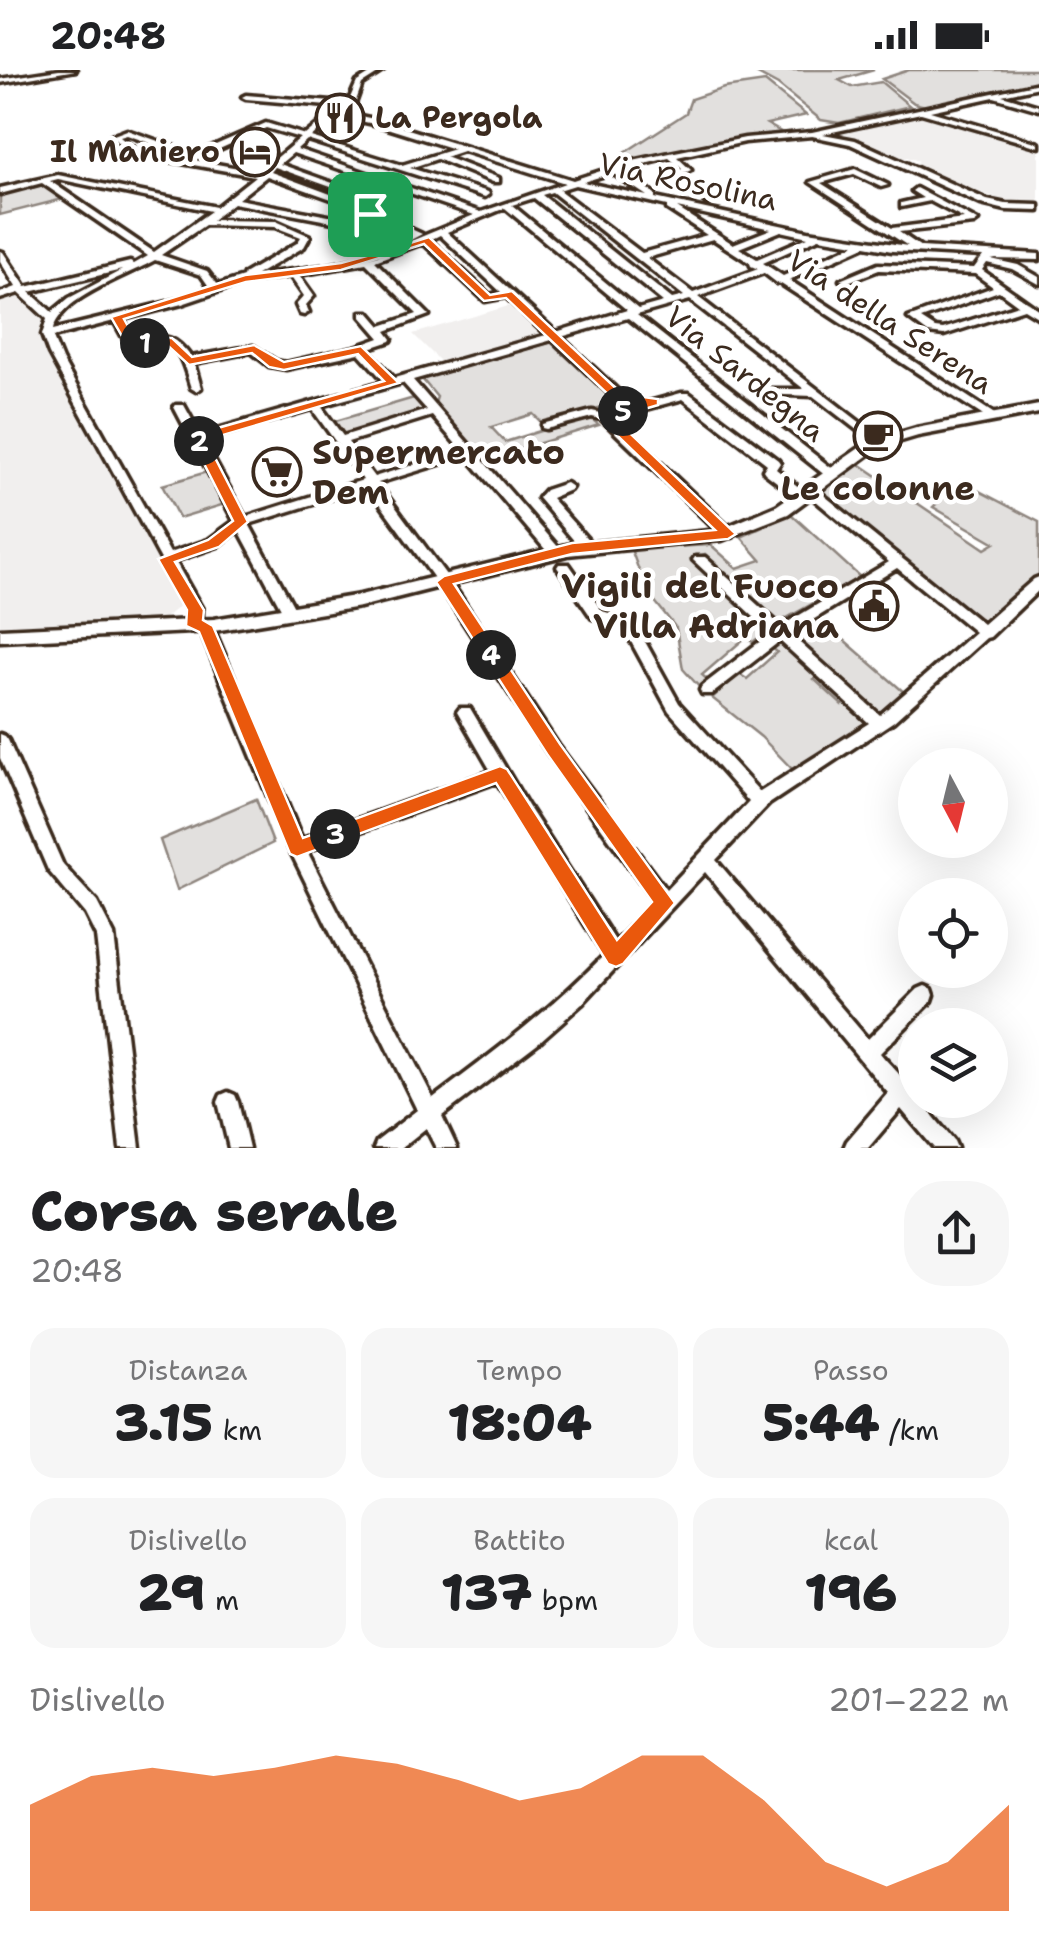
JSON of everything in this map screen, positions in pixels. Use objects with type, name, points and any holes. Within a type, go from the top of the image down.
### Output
[{"type":"main road","points":[[0,635],[200,626],[290,613],[560,559],[587,547],[728,534],[763,520],[879,442],[1039,410]]},
{"type":"street","points":[[0,81],[72,70]]},
{"type":"street","points":[[381,70],[359,83],[355,97],[266,174],[150,259],[52,318],[47,335],[56,360],[196,610],[297,848],[447,1148]]},
{"type":"street","points":[[231,200],[340,221],[393,243],[426,240],[506,205],[614,170],[729,143],[812,134],[1039,85]]},
{"type":"street","points":[[991,94],[1039,108]]},
{"type":"street","points":[[246,96],[345,105]]},
{"type":"street","points":[[918,109],[1039,145]]},
{"type":"street","name":"Via Rosolina","points":[[335,113],[575,184],[817,236],[920,250],[1039,257]]},
{"type":"street","points":[[340,199],[266,174],[134,152],[115,136],[127,132],[191,159],[266,124],[485,194]]},
{"type":"street","points":[[812,134],[870,148],[988,203],[1039,208]]},
{"type":"street","points":[[375,178],[462,149]]},
{"type":"street","points":[[295,151],[482,215]]},
{"type":"street","points":[[383,151],[418,164]]},
{"type":"street","points":[[670,156],[687,170],[674,177],[707,200]]},
{"type":"street","points":[[438,157],[496,180]]},
{"type":"street","points":[[276,165],[373,199]]},
{"type":"street","name":"Via della Serena","points":[[614,170],[992,417]]},
{"type":"street","points":[[884,185],[856,171],[818,178],[920,250]]},
{"type":"street","points":[[0,191],[58,176],[217,210]]},
{"type":"street","points":[[43,180],[150,259],[202,271],[216,289]]},
{"type":"street","points":[[554,190],[879,442]]},
{"type":"street","points":[[895,232],[974,221],[916,192]]},
{"type":"street","points":[[536,195],[669,302]]},
{"type":"street","points":[[904,205],[929,199]]},
{"type":"street","name":"Via Sardegna","points":[[506,205],[830,473]]},
{"type":"street","points":[[243,279],[369,260],[410,230],[365,212],[340,221]]},
{"type":"street","points":[[47,335],[243,279],[302,245],[306,236],[276,224],[200,222]]},
{"type":"street","points":[[731,248],[780,228]]},
{"type":"street","points":[[442,232],[618,397],[653,402]]},
{"type":"street","points":[[639,257],[713,236]]},
{"type":"street","points":[[198,438],[690,297],[817,236]]},
{"type":"street","points":[[426,240],[488,299],[508,294]]},
{"type":"street","points":[[780,281],[862,244]]},
{"type":"street","points":[[572,258],[604,250]]},
{"type":"street","points":[[0,254],[22,290],[52,318]]},
{"type":"street","points":[[971,272],[987,256],[1039,281]]},
{"type":"street","points":[[0,296],[150,259]]},
{"type":"street","points":[[369,260],[424,315],[380,330]]},
{"type":"street","points":[[845,280],[878,267],[971,272],[1039,315]]},
{"type":"street","points":[[596,279],[630,270]]},
{"type":"street","points":[[293,273],[309,296],[301,305],[304,312]]},
{"type":"street","points":[[0,287],[22,290]]},
{"type":"street","points":[[994,289],[912,318],[928,329],[942,332],[1024,306]]},
{"type":"street","points":[[620,300],[655,290]]},
{"type":"street","points":[[188,361],[254,349],[274,364],[284,366],[386,340],[365,314]]},
{"type":"street","points":[[117,317],[130,341],[168,340],[178,346],[188,361],[196,388]]},
{"type":"street","points":[[360,349],[392,383]]},
{"type":"street","points":[[406,379],[560,559],[598,615],[628,624],[676,709],[759,802]]},
{"type":"street","points":[[762,392],[818,393]]},
{"type":"street","points":[[546,426],[592,414],[610,415],[683,395],[774,463],[769,470],[807,493],[985,633]]},
{"type":"street","points":[[610,415],[618,397]]},
{"type":"street","points":[[314,404],[444,582],[554,749],[665,903]]},
{"type":"street","points":[[180,407],[290,613]]},
{"type":"street","points":[[341,440],[432,412]]},
{"type":"street","points":[[610,415],[728,534]]},
{"type":"street","points":[[166,559],[214,544],[241,522],[467,452]]},
{"type":"street","points":[[566,487],[544,498],[587,547]]},
{"type":"street","points":[[700,560],[879,723]]},
{"type":"street","points":[[708,690],[779,634],[898,562]]},
{"type":"street","points":[[384,1148],[532,1036],[616,957],[759,802],[879,723],[1039,582]]},
{"type":"street","points":[[466,712],[500,774],[616,957]]},
{"type":"street","points":[[0,740],[57,870],[92,908],[105,935],[130,1148]]},
{"type":"street","points":[[297,848],[500,774]]},
{"type":"street","points":[[706,862],[898,1088]]},
{"type":"street","points":[[868,1052],[925,995]]},
{"type":"street","points":[[854,1148],[898,1098]]},
{"type":"street","points":[[228,1102],[239,1148]]},
{"type":"street","points":[[922,1118],[947,1148]]},
{"type":"shaded area","points":[[750,70],[874,70],[839,80],[852,87],[881,82],[910,106],[839,123],[821,120],[778,85]]},
{"type":"shaded area","points":[[909,70],[1039,70],[1039,83],[925,106],[914,103],[882,79]]},
{"type":"shaded area","points":[[765,82],[806,115],[767,124],[786,135],[729,142],[633,162],[621,155],[686,113],[691,99],[724,88]]},
{"type":"shaded area","points":[[916,112],[1039,146],[1039,207],[1023,207],[976,191],[969,194],[911,166],[919,161],[907,157],[899,161],[865,144],[825,134]]},
{"type":"shaded area","points":[[43,184],[63,199],[0,215],[0,193]]},
{"type":"shaded area","points":[[21,293],[44,317],[39,333],[51,358],[176,586],[183,603],[161,621],[0,628],[0,297]]},
{"type":"shaded area","points":[[512,305],[542,334],[441,362],[413,334]]},
{"type":"shaded area","points":[[552,342],[611,398],[606,407],[544,425],[533,414],[491,427],[505,442],[588,416],[599,425],[514,451],[510,448],[479,457],[434,406],[437,397],[422,379]]},
{"type":"shaded area","points":[[414,398],[426,412],[343,437],[332,422]]},
{"type":"shaded area","points":[[858,463],[985,549],[995,543],[933,507],[960,481],[1039,522],[1039,575],[985,626],[821,491]]},
{"type":"shaded area","points":[[207,472],[225,504],[179,518],[162,485]]},
{"type":"shaded area","points":[[791,514],[860,577],[776,624],[705,554],[691,559],[767,631],[753,642],[745,638],[702,675],[709,681],[701,689],[683,669],[676,628],[646,590],[631,549],[711,545],[737,568],[761,560],[741,537]]},
{"type":"shaded area","points":[[819,618],[905,693],[878,714],[790,635]]},
{"type":"shaded area","points":[[779,640],[818,676],[814,679],[867,724],[795,772],[761,737],[712,698],[739,674],[747,679],[777,652],[771,647]]},
{"type":"shaded area","points":[[256,799],[273,843],[177,890],[160,840]]},
{"type":"place","name":"La Pergola","points":[[340,118]]},
{"type":"place","name":"Il Maniero","points":[[255,152]]},
{"type":"place","name":"Le colonne","points":[[878,436]]},
{"type":"place","name":"Supermercato Dem","points":[[277,472]]},
{"type":"place","name":"Vigili del Fuoco Villa Adriana","points":[[874,606]]},
{"type":"route","points":[[370,214],[360,210],[335,220],[385,239],[382,244],[400,250],[426,240],[488,299],[508,294],[618,397],[653,402],[605,417],[728,534],[572,548],[444,582],[554,749],[665,903],[616,957],[500,774],[297,848],[204,626],[195,626],[196,610],[166,559],[214,544],[241,522],[198,438],[392,383],[361,349],[284,366],[274,364],[254,349],[189,361],[168,340],[130,341],[117,317],[245,279],[341,266],[400,250],[393,245],[396,241],[389,238],[410,230],[370,214]]}]
